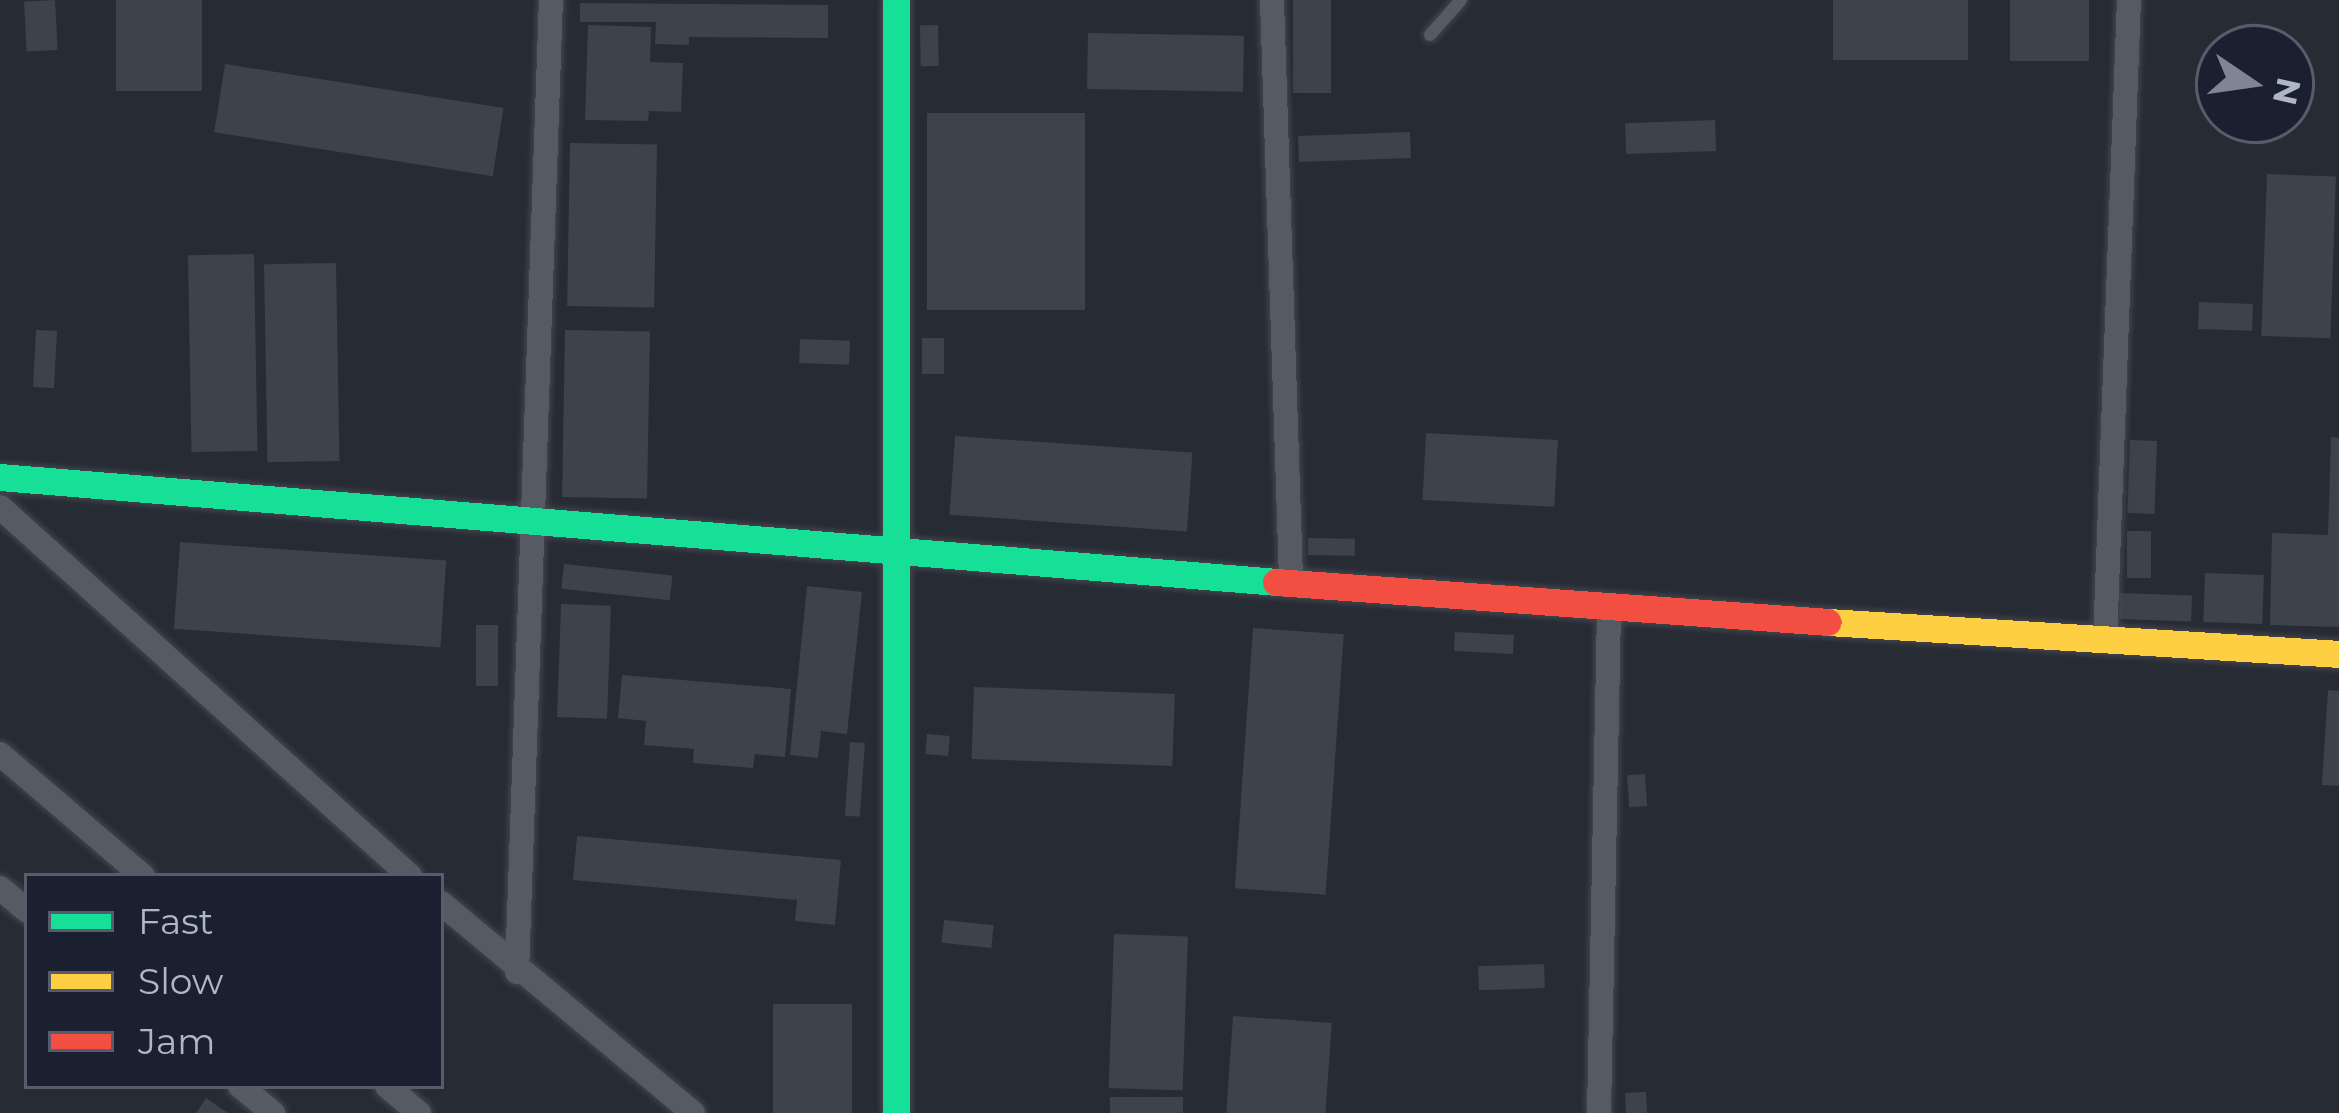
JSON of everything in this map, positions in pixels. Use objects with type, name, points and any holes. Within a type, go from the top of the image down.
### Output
[{"type":"street","points":[[517,971],[551,0]]},
{"type":"street","points":[[896,0],[901,554],[896,1113]]},
{"type":"street","points":[[1272,0],[1291,579]]},
{"type":"street","points":[[2105,641],[2129,0]]},
{"type":"street","points":[[0,477],[901,554],[1291,579],[1609,609],[2339,654]]},
{"type":"street","points":[[0,507],[407,873]]},
{"type":"street","points":[[1599,1113],[1609,609]]},
{"type":"street","points":[[0,754],[139,873]]},
{"type":"street","points":[[0,888],[24,908]]},
{"type":"street","points":[[444,907],[694,1113]]},
{"type":"street","points":[[244,1089],[273,1113]]},
{"type":"street","points":[[390,1089],[418,1113]]},
{"type":"lane","points":[[1430,35],[1461,0]]},
{"type":"building","points":[[55,0],[58,50],[27,52],[24,2]]},
{"type":"building","points":[[116,0],[202,0],[202,91],[116,91]]},
{"type":"building","points":[[1293,0],[1331,0],[1331,93],[1293,93]]},
{"type":"building","points":[[1833,0],[1968,0],[1968,60],[1833,60]]},
{"type":"building","points":[[2010,0],[2089,0],[2089,61],[2010,61]]},
{"type":"building","points":[[580,3],[828,5],[828,38],[689,37],[689,45],[655,44],[656,22],[580,22]]},
{"type":"building","points":[[588,25],[651,27],[650,62],[683,63],[681,112],[649,111],[648,121],[585,120]]},
{"type":"building","points":[[920,25],[938,25],[939,66],[921,66]]},
{"type":"building","points":[[1088,33],[1244,36],[1243,92],[1087,89]]},
{"type":"building","points":[[225,64],[504,108],[493,176],[214,132]]},
{"type":"building","points":[[927,113],[1085,113],[1085,310],[927,310]]},
{"type":"building","points":[[1715,120],[1716,151],[1626,154],[1625,123]]},
{"type":"building","points":[[1410,132],[1411,158],[1299,162],[1298,136]]},
{"type":"building","points":[[570,143],[657,145],[654,307],[567,306]]},
{"type":"building","points":[[2267,174],[2336,176],[2330,338],[2261,336]]},
{"type":"building","points":[[254,254],[257,451],[191,452],[188,255]]},
{"type":"building","points":[[336,263],[339,461],[267,462],[264,264]]},
{"type":"building","points":[[2199,302],[2253,304],[2252,331],[2198,329]]},
{"type":"building","points":[[36,330],[57,331],[54,388],[33,387]]},
{"type":"building","points":[[565,330],[650,331],[647,498],[562,497]]},
{"type":"building","points":[[922,338],[944,338],[944,374],[922,374]]},
{"type":"building","points":[[800,339],[850,341],[849,365],[799,363]]},
{"type":"building","points":[[1426,433],[1558,440],[1554,507],[1422,500]]},
{"type":"building","points":[[955,436],[1192,453],[1187,531],[949,515]]},
{"type":"building","points":[[2331,437],[2339,438],[2339,627],[2270,625],[2272,533],[2328,535]]},
{"type":"building","points":[[2130,440],[2157,441],[2154,514],[2127,513]]},
{"type":"building","points":[[2127,531],[2151,531],[2151,578],[2127,578]]},
{"type":"building","points":[[1308,538],[1355,539],[1355,556],[1308,555]]},
{"type":"building","points":[[180,542],[446,561],[440,647],[174,629]]},
{"type":"building","points":[[564,564],[672,575],[670,600],[561,589]]},
{"type":"building","points":[[2205,573],[2264,575],[2262,624],[2203,622]]},
{"type":"building","points":[[807,586],[862,592],[847,734],[821,731],[818,758],[790,755]]},
{"type":"building","points":[[2120,593],[2192,596],[2191,621],[2119,619]]},
{"type":"building","points":[[561,604],[611,606],[607,719],[557,717]]},
{"type":"building","points":[[476,625],[498,625],[498,686],[476,686]]},
{"type":"building","points":[[1253,628],[1344,634],[1326,895],[1235,888]]},
{"type":"building","points":[[1455,632],[1514,635],[1513,654],[1454,651]]},
{"type":"building","points":[[622,675],[791,689],[785,757],[755,754],[753,768],[693,763],[694,749],[644,745],[646,721],[618,718]]},
{"type":"building","points":[[974,687],[1175,694],[1172,766],[971,759]]},
{"type":"building","points":[[2328,690],[2339,691],[2339,786],[2322,785]]},
{"type":"building","points":[[927,734],[950,736],[948,756],[925,754]]},
{"type":"building","points":[[850,742],[865,743],[860,817],[845,816]]},
{"type":"building","points":[[1645,774],[1647,806],[1629,807],[1627,775]]},
{"type":"building","points":[[577,836],[841,860],[835,925],[795,921],[797,900],[573,880]]},
{"type":"building","points":[[944,920],[994,925],[991,948],[942,943]]},
{"type":"building","points":[[1114,934],[1188,937],[1183,1090],[1109,1088]]},
{"type":"building","points":[[1544,964],[1545,988],[1479,990],[1478,966]]},
{"type":"building","points":[[773,1004],[852,1004],[852,1113],[773,1113]]},
{"type":"building","points":[[1233,1016],[1332,1023],[1325,1113],[1226,1113]]},
{"type":"building","points":[[1646,1092],[1647,1113],[1626,1113],[1625,1093]]},
{"type":"building","points":[[1110,1097],[1183,1097],[1183,1113],[1110,1113]]},
{"type":"building","points":[[206,1098],[228,1113],[196,1113]]},
{"type":"traffic: fast","points":[[896,0],[896,1113]]},
{"type":"traffic: fast","points":[[0,477],[1276,582]]},
{"type":"traffic: slow","points":[[1828,622],[2339,654]]},
{"type":"traffic: jam","points":[[1276,582],[1828,622]]}]
